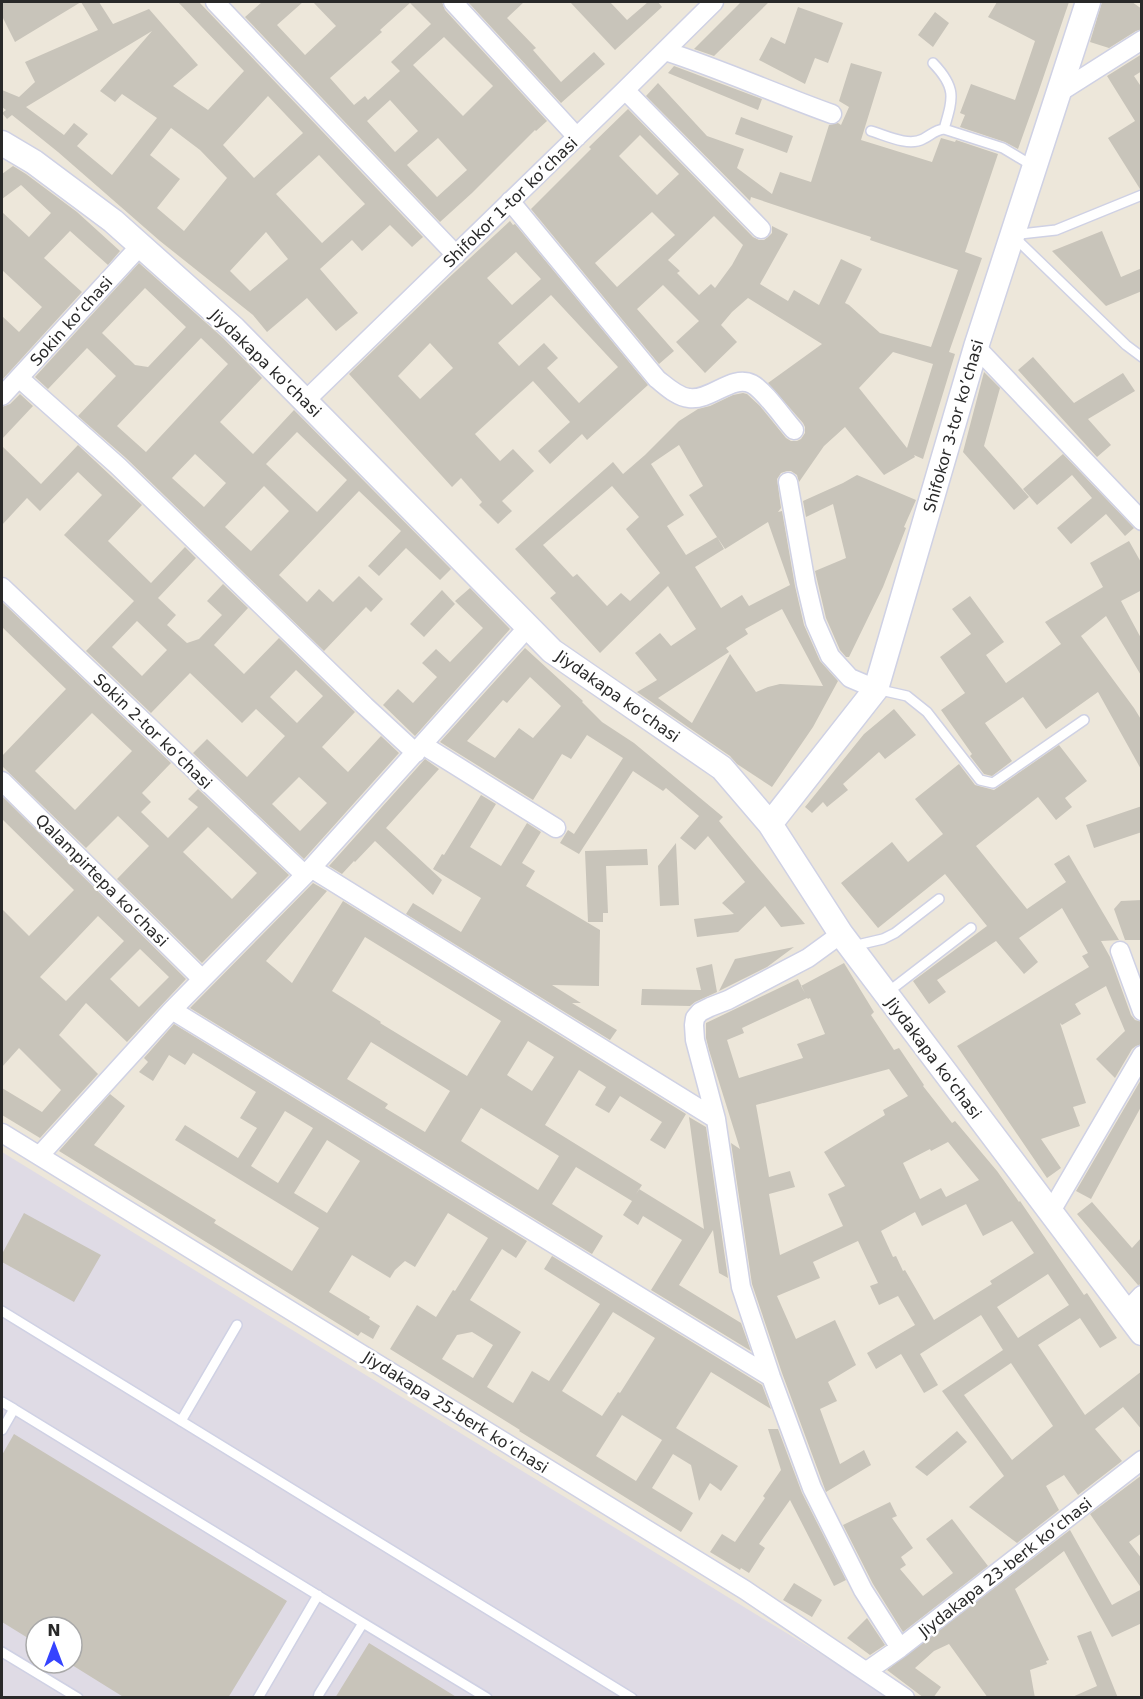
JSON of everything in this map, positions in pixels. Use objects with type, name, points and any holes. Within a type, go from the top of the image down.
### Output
[{"type":"street","points":[[214,2],[456,255]]},
{"type":"street","points":[[453,2],[577,137]]},
{"type":"street","name":"Shifokor 1-tor koʼchasi","points":[[305,401],[714,2]]},
{"type":"street","name":"Shifokor 3-tor koʼchasi","points":[[770,825],[876,689],[976,347],[1088,2]]},
{"type":"street","points":[[1057,94],[1142,40]]},
{"type":"street","points":[[665,51],[703,63],[775,94],[832,114]]},
{"type":"street","points":[[625,90],[761,229]]},
{"type":"street","name":"Jiydakapa ko'chasi","points":[[2,143],[34,162],[113,221],[233,328],[552,651],[722,768],[770,825],[846,940],[1050,1212],[1134,1304],[1142,1334]]},
{"type":"street","points":[[510,201],[657,379],[675,392],[689,398],[702,397],[740,382],[750,383],[758,388],[794,430]]},
{"type":"street","name":"Sokin koʻchasi","points":[[2,396],[140,246]]},
{"type":"street","points":[[976,347],[1142,521]]},
{"type":"street","points":[[19,378],[117,466],[365,706],[419,749],[556,828]]},
{"type":"street","points":[[788,482],[815,622],[830,656],[850,678],[876,689]]},
{"type":"street","name":"Sokin 2-tor koʼchasi","points":[[2,587],[308,872],[716,1119]]},
{"type":"street","points":[[40,1155],[172,1010],[308,872],[528,627]]},
{"type":"street","name":"Qalampirtepa koʻchasi","points":[[2,781],[202,979]]},
{"type":"street","points":[[846,940],[700,1012],[695,1017],[695,1040],[716,1119],[741,1287],[771,1377],[812,1488],[863,1590],[900,1648]]},
{"type":"street","points":[[1120,951],[1142,1011]]},
{"type":"street","points":[[172,1010],[771,1377]]},
{"type":"street","points":[[1050,1212],[1142,1054]]},
{"type":"street","name":"Jiydakapa 25-berk koʼchasi","points":[[2,1133],[746,1590],[905,1698]]},
{"type":"street","name":"Jiydakapa 23-berk koʼchasi","points":[[867,1671],[900,1648],[1142,1460]]},
{"type":"lane","points":[[933,63],[944,75],[951,93],[951,106],[944,129]]},
{"type":"lane","points":[[871,131],[914,142],[944,129],[1003,148],[1034,167]]},
{"type":"lane","points":[[1012,235],[1056,230],[1142,195]]},
{"type":"lane","points":[[1012,235],[1126,345],[1142,357]]},
{"type":"lane","points":[[876,689],[907,696],[927,712],[980,780],[993,783],[1084,720]]},
{"type":"lane","points":[[846,940],[882,939],[895,933],[939,899]]},
{"type":"lane","points":[[886,994],[971,928]]},
{"type":"lane","points":[[2,1311],[632,1698]]},
{"type":"lane","points":[[181,1421],[237,1325]]},
{"type":"lane","points":[[2,1402],[487,1698]]},
{"type":"lane","points":[[2,1430],[14,1410]]},
{"type":"lane","points":[[258,1698],[318,1595]]},
{"type":"lane","points":[[318,1698],[363,1623]]},
{"type":"lane","points":[[2,1652],[78,1698]]},
{"type":"shaded area","points":[[2,1152],[891,1697],[2,1697]]},
{"type":"building","points":[[2,2],[81,2],[15,42],[2,16]]},
{"type":"building","points":[[81,2],[99,2],[113,24],[149,9],[198,65],[173,86],[208,110],[244,71],[178,2],[199,2],[423,237],[412,247],[390,225],[362,251],[352,240],[320,269],[358,313],[336,331],[307,298],[267,332],[253,315],[160,241],[58,152],[12,115],[7,119],[2,113],[6,110],[2,107],[2,90],[19,97],[35,82],[25,62],[98,30]],"holes":[[[152,31],[100,91],[115,102],[122,94],[157,118],[112,175],[77,146],[88,134],[74,123],[64,135],[26,107]],[[268,96],[303,133],[254,178],[223,145]],[[171,128],[200,150],[227,178],[184,231],[157,208],[180,179],[150,155]],[[319,155],[365,204],[322,243],[276,194]],[[266,232],[288,259],[250,291],[230,271]]]},
{"type":"building","points":[[262,2],[303,2],[277,25],[305,55],[336,26],[313,2],[442,2],[445,10],[547,121],[440,222],[245,17]],"holes":[[[410,3],[431,24],[391,62],[400,71],[368,100],[365,96],[354,105],[330,78],[382,32],[380,30]],[[444,37],[493,86],[463,116],[413,65]],[[390,100],[418,131],[395,152],[367,121]],[[438,138],[467,170],[437,197],[407,165]]]},
{"type":"building","points":[[468,2],[524,2],[507,18],[536,48],[533,50],[561,82],[594,52],[605,64],[561,103]]},
{"type":"building","points":[[570,2],[610,2],[627,20],[648,2],[658,2],[662,7],[615,50]]},
{"type":"building","points":[[741,2],[769,2],[714,56],[694,49]]},
{"type":"building","points":[[997,2],[1069,2],[1018,149],[1005,142],[960,127],[965,115],[960,113],[971,84],[1015,100],[1035,41],[988,17]]},
{"type":"building","points":[[1102,2],[1132,2],[1142,9],[1142,29],[1109,48],[1090,42]]},
{"type":"building","points":[[798,7],[843,23],[828,63],[815,58],[805,84],[759,60],[771,37],[785,44]]},
{"type":"building","points":[[935,12],[949,23],[933,47],[918,35]]},
{"type":"building","points":[[1142,54],[1142,71],[1134,76],[1142,88],[1142,188],[1140,189],[1108,138],[1135,121],[1107,76]]},
{"type":"building","points":[[851,63],[882,72],[861,140],[932,162],[941,138],[955,142],[956,140],[998,154],[965,252],[982,258],[949,352],[955,354],[923,459],[914,455],[915,457],[884,475],[845,427],[824,446],[799,482],[797,475],[791,471],[781,473],[777,479],[781,508],[778,512],[782,511],[804,625],[820,661],[838,681],[813,727],[772,787],[637,692],[657,680],[635,653],[660,633],[671,646],[696,629],[668,586],[600,653],[550,598],[556,593],[515,549],[613,462],[623,474],[679,421],[698,409],[733,395],[747,394],[786,438],[791,441],[801,439],[805,433],[803,423],[768,383],[822,344],[748,298],[721,325],[737,342],[705,373],[676,342],[699,321],[663,285],[637,309],[674,351],[659,364],[531,209],[628,109],[753,237],[764,240],[772,233],[772,226],[788,234],[760,284],[788,301],[794,290],[819,305],[841,259],[862,269],[845,303],[880,333],[931,347],[958,270],[870,240],[871,237],[751,197],[750,201],[646,96],[658,83],[707,136],[744,149],[737,168],[772,194],[780,172],[811,182],[829,125],[838,123],[841,125],[849,107],[839,101]],"holes":[[[640,135],[679,174],[657,195],[619,156]],[[652,212],[675,235],[617,287],[595,263]],[[714,216],[743,245],[715,288],[711,284],[699,295],[677,273],[680,271],[668,260]],[[893,352],[933,364],[907,448],[859,388]],[[679,445],[703,486],[689,495],[717,537],[686,555],[667,526],[684,515],[651,464]],[[612,486],[639,517],[626,529],[660,573],[630,601],[621,593],[607,606],[577,574],[573,577],[543,545]],[[768,522],[790,585],[749,606],[742,595],[721,608],[695,567],[724,549],[717,537],[725,549]],[[782,609],[823,686],[780,684],[756,692],[730,654],[692,723],[658,698],[729,652],[726,648],[748,634],[745,629]]]},
{"type":"building","points":[[674,66],[762,99],[758,110],[668,73]]},
{"type":"building","points":[[741,117],[793,136],[787,153],[735,134]]},
{"type":"building","points":[[13,166],[77,212],[120,251],[108,265],[70,231],[44,258],[82,292],[2,380],[2,316],[19,332],[42,307],[2,270],[2,212],[29,237],[51,213],[21,185],[2,199],[2,174]]},
{"type":"building","points":[[510,221],[513,225],[515,224],[648,385],[587,440],[582,434],[550,464],[538,451],[570,422],[533,381],[475,434],[500,461],[513,449],[534,471],[502,501],[512,511],[498,524],[479,505],[482,502],[461,478],[452,487],[349,374]],"holes":[[[516,252],[541,279],[512,305],[487,278]],[[551,295],[618,367],[579,403],[547,368],[558,358],[544,343],[519,366],[498,343]],[[430,343],[453,368],[420,399],[398,376]]]},
{"type":"building","points":[[1102,231],[1121,277],[1142,268],[1142,291],[1106,306],[1052,251]]},
{"type":"building","points":[[139,263],[223,338],[262,378],[220,422],[253,454],[294,410],[451,569],[440,580],[406,548],[379,576],[368,566],[401,531],[359,491],[279,575],[307,602],[319,589],[333,602],[359,576],[383,599],[371,612],[366,607],[324,651],[126,458],[78,416],[116,376],[87,348],[48,389],[35,377]],"holes":[[[145,288],[186,327],[148,367],[135,365],[102,333]],[[201,338],[228,364],[146,452],[117,426]],[[297,432],[347,480],[317,512],[266,464]],[[195,454],[226,483],[204,507],[172,478]],[[264,486],[289,511],[251,551],[225,527]]]},
{"type":"building","points":[[1033,357],[1074,403],[1123,373],[1135,391],[1088,419],[1111,445],[1097,457],[1018,370]]},
{"type":"building","points":[[984,372],[1000,388],[984,446],[1029,497],[1014,510],[963,452]]},
{"type":"building","points":[[20,394],[33,406],[2,439],[2,407],[10,404]]},
{"type":"building","points":[[78,445],[142,505],[108,541],[151,583],[185,547],[196,558],[158,598],[176,615],[167,625],[187,643],[199,639],[222,615],[207,601],[223,584],[248,608],[214,645],[244,674],[279,638],[355,712],[322,747],[348,772],[381,736],[399,753],[304,859],[193,753],[207,739],[247,777],[285,736],[256,709],[242,723],[190,673],[151,713],[86,651],[134,601],[64,535],[102,495],[78,472],[40,511],[27,498],[2,525],[2,446],[41,484]],"holes":[[[137,621],[167,650],[142,676],[112,647]],[[296,670],[323,696],[297,723],[270,697]],[[299,777],[327,803],[300,831],[272,804]]]},
{"type":"building","points":[[1063,454],[1134,528],[1125,536],[1106,514],[1071,544],[1057,528],[1092,498],[1072,475],[1037,505],[1023,489]]},
{"type":"building","points":[[857,475],[916,500],[883,587],[849,657],[846,657],[840,650],[826,618],[815,571],[846,558],[833,504],[806,517],[803,501]]},
{"type":"building","points":[[1129,541],[1142,564],[1142,590],[1121,601],[1142,640],[1142,677],[1106,616],[1081,636],[1142,721],[1142,771],[1098,692],[1046,729],[1023,697],[985,723],[1012,761],[992,776],[984,774],[941,710],[965,693],[940,657],[971,634],[952,609],[970,596],[1004,642],[986,655],[1006,683],[1061,644],[1045,622],[1103,587],[1090,563]]},
{"type":"building","points":[[470,588],[510,629],[415,736],[383,705],[398,689],[413,703],[437,677],[422,663],[436,649],[450,662],[483,628],[455,601]]},
{"type":"building","points":[[442,590],[455,604],[424,637],[410,624]]},
{"type":"building","points":[[2,602],[171,763],[142,793],[151,802],[141,812],[168,838],[198,807],[188,799],[198,789],[289,875],[202,963],[117,879],[149,846],[118,816],[86,848],[2,766],[2,756],[66,689],[2,627]],"holes":[[[92,713],[132,751],[75,810],[35,771]],[[208,827],[257,873],[232,899],[183,852]]]},
{"type":"building","points":[[525,648],[583,701],[602,722],[634,743],[723,817],[719,821],[805,924],[781,927],[765,906],[738,932],[697,937],[694,919],[734,914],[722,903],[745,882],[708,836],[695,850],[680,838],[699,816],[666,788],[663,791],[633,771],[579,854],[560,843],[568,830],[574,834],[623,758],[587,735],[571,759],[562,754],[533,800],[440,742]],"holes":[[[530,677],[561,706],[533,738],[519,728],[495,758],[467,741],[503,700],[507,703]]]},
{"type":"building","points":[[894,709],[916,735],[885,759],[879,752],[843,784],[848,790],[827,807],[823,802],[812,813],[805,807],[864,734]]},
{"type":"building","points":[[1059,745],[1087,781],[1065,798],[1072,807],[1056,820],[1038,797],[976,846],[1027,909],[1066,882],[1054,864],[1069,855],[1119,940],[1101,941],[1110,957],[1131,1015],[1135,1020],[1142,1022],[1142,1044],[1132,1049],[1115,1078],[1096,1059],[1125,1031],[1106,986],[1075,1004],[1081,1014],[1062,1025],[1060,1023],[1086,1103],[1073,1107],[1080,1126],[1041,1139],[1061,1168],[1047,1178],[957,1046],[1089,967],[1082,956],[1088,953],[1062,908],[1019,938],[1038,962],[1024,974],[996,941],[937,980],[946,992],[929,1004],[913,981],[987,926],[945,874],[878,928],[841,883],[892,842],[908,862],[943,834],[915,799],[959,764],[975,785],[994,790]]},
{"type":"building","points":[[425,759],[439,769],[386,828],[442,880],[433,895],[375,841],[342,874],[329,866]]},
{"type":"building","points":[[481,795],[496,804],[470,847],[501,866],[527,823],[541,832],[522,863],[535,871],[526,886],[600,930],[599,986],[552,985],[581,1003],[572,1003],[617,1030],[610,1040],[406,914],[413,903],[461,932],[481,898],[433,869]]},
{"type":"building","points":[[2,796],[186,979],[127,1042],[86,1003],[59,1035],[98,1074],[40,1138],[2,1115],[2,1088],[42,1112],[61,1090],[19,1048],[2,1067],[2,909],[29,936],[74,890],[2,819]],"holes":[[[98,916],[124,941],[66,1001],[40,977]],[[140,949],[169,977],[139,1007],[110,979]]]},
{"type":"building","points":[[1142,806],[1142,832],[1094,848],[1086,825]]},
{"type":"building","points":[[676,843],[679,905],[660,906],[658,866]]},
{"type":"building","points":[[647,849],[648,865],[606,866],[608,913],[603,913],[603,922],[588,922],[585,851]]},
{"type":"building","points":[[313,883],[327,891],[266,961],[292,983],[343,901],[686,1114],[665,1149],[650,1140],[662,1122],[620,1096],[609,1113],[595,1105],[606,1087],[579,1070],[545,1125],[642,1185],[639,1189],[704,1229],[689,1117],[706,1127],[728,1278],[719,1273],[713,1230],[679,1285],[741,1323],[751,1351],[651,1290],[682,1240],[643,1216],[638,1225],[623,1215],[632,1201],[576,1167],[552,1204],[603,1236],[592,1254],[190,1008]],"holes":[[[365,937],[501,1021],[467,1076],[332,991]],[[528,1041],[554,1057],[532,1091],[507,1075]],[[371,1042],[450,1091],[425,1132],[385,1108],[388,1104],[347,1079]],[[481,1108],[559,1156],[538,1190],[461,1141]]]},
{"type":"building","points":[[1142,900],[1142,940],[1125,940],[1114,909],[1121,901]]},
{"type":"building","points":[[794,947],[767,967],[719,991],[735,959]]},
{"type":"building","points":[[844,963],[874,1012],[871,1015],[894,1050],[899,1048],[923,1086],[952,1123],[955,1121],[997,1171],[1084,1295],[1087,1293],[1117,1338],[1100,1348],[1080,1318],[1038,1345],[1085,1415],[1142,1371],[1142,1430],[1123,1407],[1095,1429],[1122,1461],[1078,1495],[1064,1475],[1046,1486],[1059,1510],[1017,1543],[969,1507],[1004,1476],[942,1391],[1003,1350],[981,1315],[920,1354],[938,1385],[924,1393],[901,1354],[876,1369],[867,1353],[915,1325],[898,1296],[879,1305],[870,1286],[878,1283],[858,1241],[813,1262],[820,1278],[777,1296],[796,1339],[835,1320],[856,1365],[828,1382],[837,1401],[820,1409],[840,1464],[864,1450],[871,1465],[826,1492],[752,1284],[731,1143],[740,1149],[706,1038],[706,1023],[798,979],[801,986]],"holes":[[[810,998],[825,1034],[797,1044],[803,1058],[739,1078],[727,1040],[744,1033],[742,1028]],[[889,1069],[908,1096],[883,1110],[885,1115],[824,1152],[845,1186],[828,1194],[843,1226],[780,1255],[769,1194],[795,1187],[790,1171],[769,1177],[756,1105]],[[948,1142],[979,1180],[946,1197],[941,1188],[920,1199],[903,1163],[930,1149],[931,1151]],[[966,1204],[983,1236],[1012,1221],[1034,1253],[990,1281],[992,1284],[934,1320],[896,1256],[893,1257],[881,1231],[915,1212],[922,1226]],[[1048,1274],[1069,1305],[1018,1338],[997,1307]],[[1011,1363],[1053,1426],[1012,1460],[964,1395]]]},
{"type":"building","points":[[712,964],[717,992],[690,1006],[641,1005],[642,989],[701,990],[696,968]]},
{"type":"building","points":[[174,1024],[527,1241],[516,1258],[502,1249],[470,1300],[521,1332],[487,1387],[513,1403],[532,1371],[549,1381],[600,1304],[544,1269],[552,1256],[762,1385],[771,1409],[711,1372],[676,1428],[738,1466],[721,1491],[710,1483],[699,1501],[691,1465],[673,1454],[652,1488],[693,1513],[681,1532],[390,1349],[417,1305],[436,1317],[488,1238],[448,1213],[415,1267],[405,1261],[390,1278],[352,1255],[329,1292],[370,1317],[369,1319],[380,1326],[373,1339],[361,1332],[358,1336],[59,1151],[110,1094],[125,1106],[94,1145],[216,1220],[214,1223],[292,1271],[319,1228],[175,1140],[185,1125],[238,1158],[257,1128],[240,1118],[256,1092],[193,1053],[185,1065],[169,1055],[153,1081],[139,1072],[148,1062],[144,1058]],"holes":[[[285,1111],[313,1128],[278,1183],[251,1166]],[[327,1140],[360,1161],[327,1213],[294,1193]],[[613,1312],[655,1338],[620,1393],[618,1392],[602,1416],[562,1391]],[[472,1332],[493,1345],[473,1378],[442,1359],[457,1335]],[[622,1415],[662,1440],[636,1481],[596,1456]]]},
{"type":"building","points":[[1142,1078],[1142,1105],[1091,1199],[1076,1191]]},
{"type":"building","points":[[1092,1202],[1132,1248],[1142,1237],[1142,1284],[1138,1285],[1077,1214]]},
{"type":"building","points":[[24,1213],[101,1255],[74,1302],[2,1262],[2,1254]]},
{"type":"building","points":[[768,1429],[778,1429],[802,1493],[846,1580],[834,1586],[790,1500],[759,1544],[765,1548],[749,1573],[710,1552],[722,1534],[735,1542],[781,1470]]},
{"type":"building","points":[[957,1431],[967,1442],[927,1476],[915,1467]]},
{"type":"building","points":[[14,1434],[287,1601],[228,1698],[125,1698],[84,1672],[84,1615],[24,1615],[24,1636],[2,1622],[2,1455]]},
{"type":"building","points":[[1142,1475],[1142,1533],[1129,1542],[1142,1559],[1142,1589],[1090,1514]]},
{"type":"building","points":[[890,1502],[897,1516],[892,1518],[913,1548],[901,1557],[906,1565],[900,1569],[923,1596],[953,1573],[926,1539],[952,1519],[988,1566],[903,1632],[873,1584],[843,1525]]},
{"type":"building","points":[[1070,1530],[1112,1605],[1142,1589],[1142,1623],[1112,1637],[1064,1551],[1015,1589],[1049,1660],[1046,1661],[1047,1664],[1030,1670],[1035,1698],[988,1698],[949,1644],[934,1651],[915,1668],[941,1687],[933,1698],[924,1698],[887,1670]]},
{"type":"building","points":[[794,1583],[822,1600],[812,1617],[783,1600]]},
{"type":"building","points":[[867,1618],[885,1645],[870,1655],[847,1638]]},
{"type":"building","points":[[1091,1631],[1118,1698],[1070,1698],[1097,1686],[1077,1636]]},
{"type":"building","points":[[369,1643],[458,1698],[335,1698]]}]
